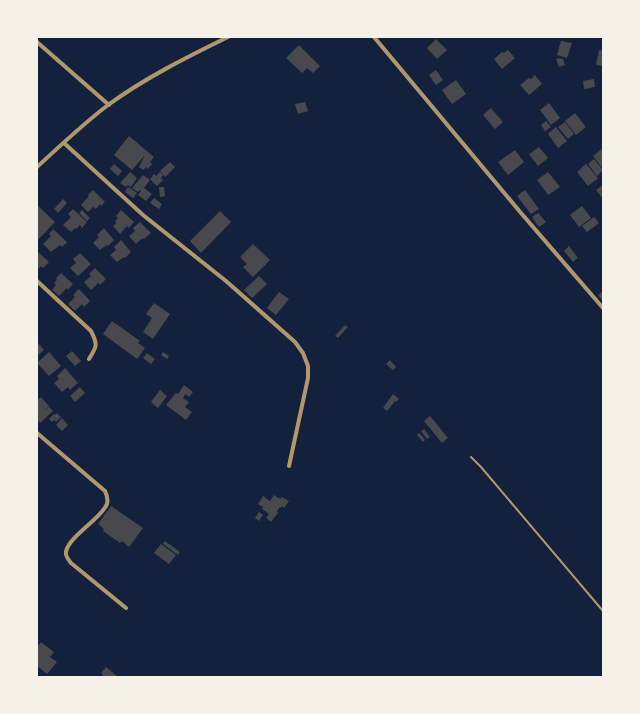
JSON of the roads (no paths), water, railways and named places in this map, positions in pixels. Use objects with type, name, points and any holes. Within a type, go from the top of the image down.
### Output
[{"type":"street","points":[[37,167],[109,104],[167,68],[228,37]]},
{"type":"street","points":[[374,37],[526,219],[603,308]]},
{"type":"street","points":[[37,42],[109,104]]},
{"type":"street","points":[[64,143],[143,215],[226,281],[268,317],[295,342],[303,353],[308,366],[308,378],[289,466]]},
{"type":"street","points":[[37,281],[91,331],[96,339],[96,347],[89,359]]},
{"type":"street","points":[[37,433],[105,492],[107,503],[71,543],[66,552],[67,558],[71,563],[126,608]]},
{"type":"lane","points":[[471,457],[481,466],[603,611]]}]
